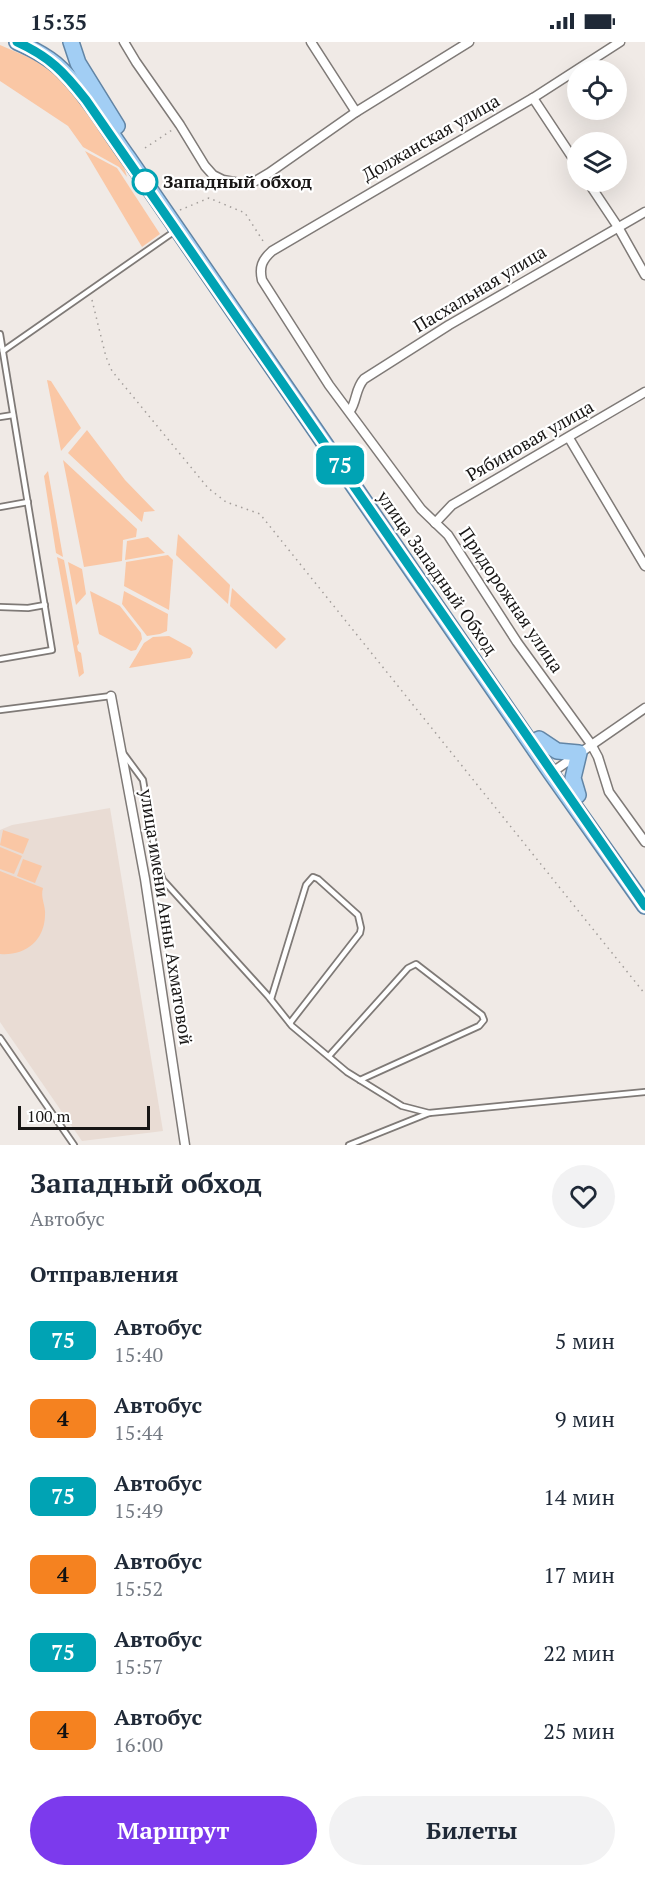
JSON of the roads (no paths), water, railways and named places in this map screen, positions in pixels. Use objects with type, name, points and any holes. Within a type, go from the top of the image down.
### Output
[{"type":"highway","name":"улица Западный Обход","points":[[17,42],[51,61],[68,76],[129,159],[555,770],[645,906]]},
{"type":"highway","name":"улица Западный Обход","points":[[71,42],[82,71],[115,124],[538,739],[555,770],[578,795],[645,889]]},
{"type":"highway","points":[[538,739],[557,751],[585,749],[573,778],[578,795]]},
{"type":"street","points":[[124,42],[136,63],[180,124],[205,166],[213,175],[223,180],[245,184],[252,183],[269,173],[356,112],[469,42]]},
{"type":"street","points":[[311,42],[356,112]]},
{"type":"street","name":"Должанская улица","points":[[261,264],[270,252],[533,98],[620,42]]},
{"type":"street","points":[[533,98],[567,149]]},
{"type":"street","points":[[595,192],[618,227],[645,275]]},
{"type":"street","name":"Пасхальная улица","points":[[350,411],[359,385],[364,379],[449,325],[645,212]]},
{"type":"street","name":"Придорожная улица","points":[[261,264],[262,280],[329,385],[421,509],[448,535],[585,749],[598,757],[609,792],[645,842]]},
{"type":"street","name":"Рябиновая улица","points":[[435,523],[452,505],[645,393]]},
{"type":"street","points":[[568,438],[645,566]]},
{"type":"street","name":"улица имени Анны Ахматовой","points":[[111,696],[145,879],[185,1145]]},
{"type":"street","points":[[555,770],[645,708]]},
{"type":"lane","points":[[3,351],[177,229]]},
{"type":"lane","points":[[0,334],[52,650],[0,659]]},
{"type":"lane","points":[[0,417],[13,415]]},
{"type":"lane","points":[[0,507],[28,502]]},
{"type":"lane","points":[[0,607],[28,608],[45,605]]},
{"type":"lane","points":[[0,710],[111,696]]},
{"type":"lane","points":[[122,751],[143,780],[156,865],[164,880],[290,1023],[360,1080],[402,1106],[429,1113]]},
{"type":"lane","points":[[271,999],[306,885],[313,877],[358,915],[361,928],[290,1023]]},
{"type":"lane","points":[[329,1056],[408,968],[416,964],[482,1015],[484,1020],[479,1026],[360,1080]]},
{"type":"lane","points":[[0,1038],[74,1145]]},
{"type":"lane","points":[[349,1145],[429,1113],[645,1092]]},
{"type":"place","name":"Западный обход","points":[[145,182]]}]
